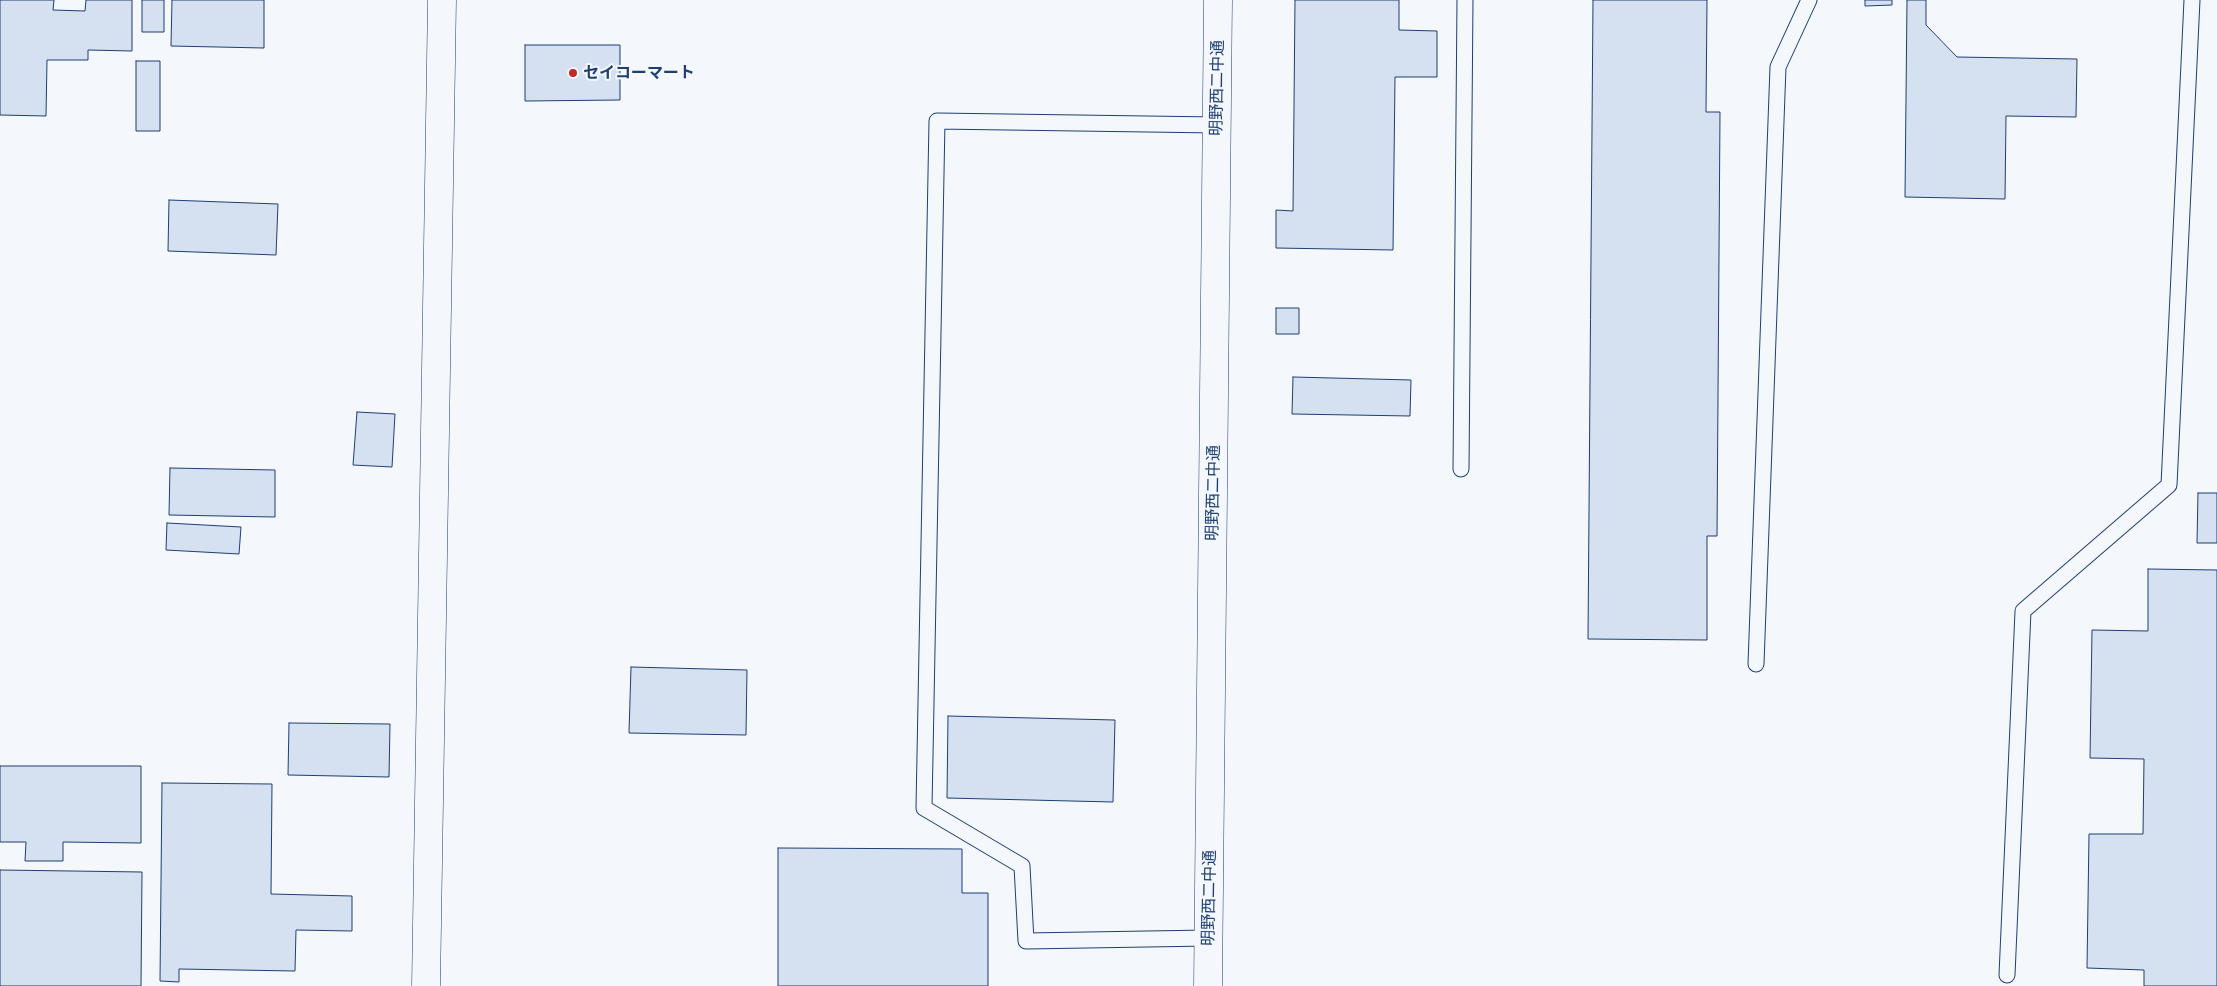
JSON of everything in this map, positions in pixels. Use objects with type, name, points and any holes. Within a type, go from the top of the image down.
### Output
[{"type":"street","points":[[426,986],[442,0]]},
{"type":"street","name":"明野西二中通","points":[[1208,986],[1218,0]]},
{"type":"lane","points":[[1460,469],[1465,0]]},
{"type":"lane","points":[[1756,664],[1778,66],[1809,0]]},
{"type":"lane","points":[[2007,975],[2023,611],[2169,485],[2192,0]]},
{"type":"lane","points":[[1208,938],[1026,941],[1022,866],[924,808],[937,121],[1217,125]]},
{"type":"building","points":[[0,0],[54,0],[53,10],[85,11],[86,0],[132,0],[132,51],[88,50],[88,60],[47,60],[46,116],[0,115]]},
{"type":"building","points":[[142,0],[164,0],[164,32],[142,32]]},
{"type":"building","points":[[172,0],[264,0],[264,48],[171,46]]},
{"type":"building","points":[[1295,0],[1399,0],[1399,30],[1437,31],[1437,77],[1395,77],[1393,250],[1276,248],[1276,210],[1293,211]]},
{"type":"building","points":[[1593,0],[1707,0],[1706,112],[1720,112],[1717,536],[1707,536],[1707,640],[1588,639]]},
{"type":"building","points":[[1865,0],[1892,0],[1892,5],[1865,6]]},
{"type":"building","points":[[1907,0],[1926,0],[1926,25],[1957,57],[2077,59],[2076,117],[2006,116],[2005,199],[1905,197]]},
{"type":"building","name":"セイコーマート","points":[[525,45],[620,45],[620,100],[525,101]]},
{"type":"building","points":[[136,61],[160,61],[160,131],[136,131]]},
{"type":"building","points":[[169,200],[278,204],[276,255],[168,251]]},
{"type":"building","points":[[1276,308],[1299,308],[1299,334],[1276,334]]},
{"type":"building","points":[[1293,377],[1411,380],[1410,416],[1292,414]]},
{"type":"building","points":[[357,412],[395,414],[392,467],[353,465]]},
{"type":"building","points":[[170,468],[275,470],[275,517],[169,515]]},
{"type":"building","points":[[2198,493],[2217,493],[2217,543],[2197,543]]},
{"type":"building","points":[[167,523],[241,527],[239,554],[166,550]]},
{"type":"building","points":[[2148,569],[2217,570],[2217,986],[2144,986],[2144,970],[2087,968],[2089,834],[2143,834],[2144,759],[2090,758],[2092,630],[2148,631]]},
{"type":"building","points":[[631,667],[747,670],[746,735],[629,733]]},
{"type":"building","points":[[948,716],[1115,720],[1113,802],[947,798]]},
{"type":"building","points":[[289,723],[390,724],[389,777],[288,775]]},
{"type":"building","points":[[0,766],[141,766],[141,843],[63,842],[63,861],[25,861],[26,842],[0,842]]},
{"type":"building","points":[[162,783],[272,784],[271,894],[352,896],[352,931],[296,930],[295,971],[179,969],[179,982],[160,981]]},
{"type":"building","points":[[778,848],[962,849],[962,893],[988,893],[988,986],[778,986]]},
{"type":"building","points":[[0,870],[142,872],[141,986],[0,986]]},
{"type":"place","name":"セイコーマート","points":[[573,73]]}]
